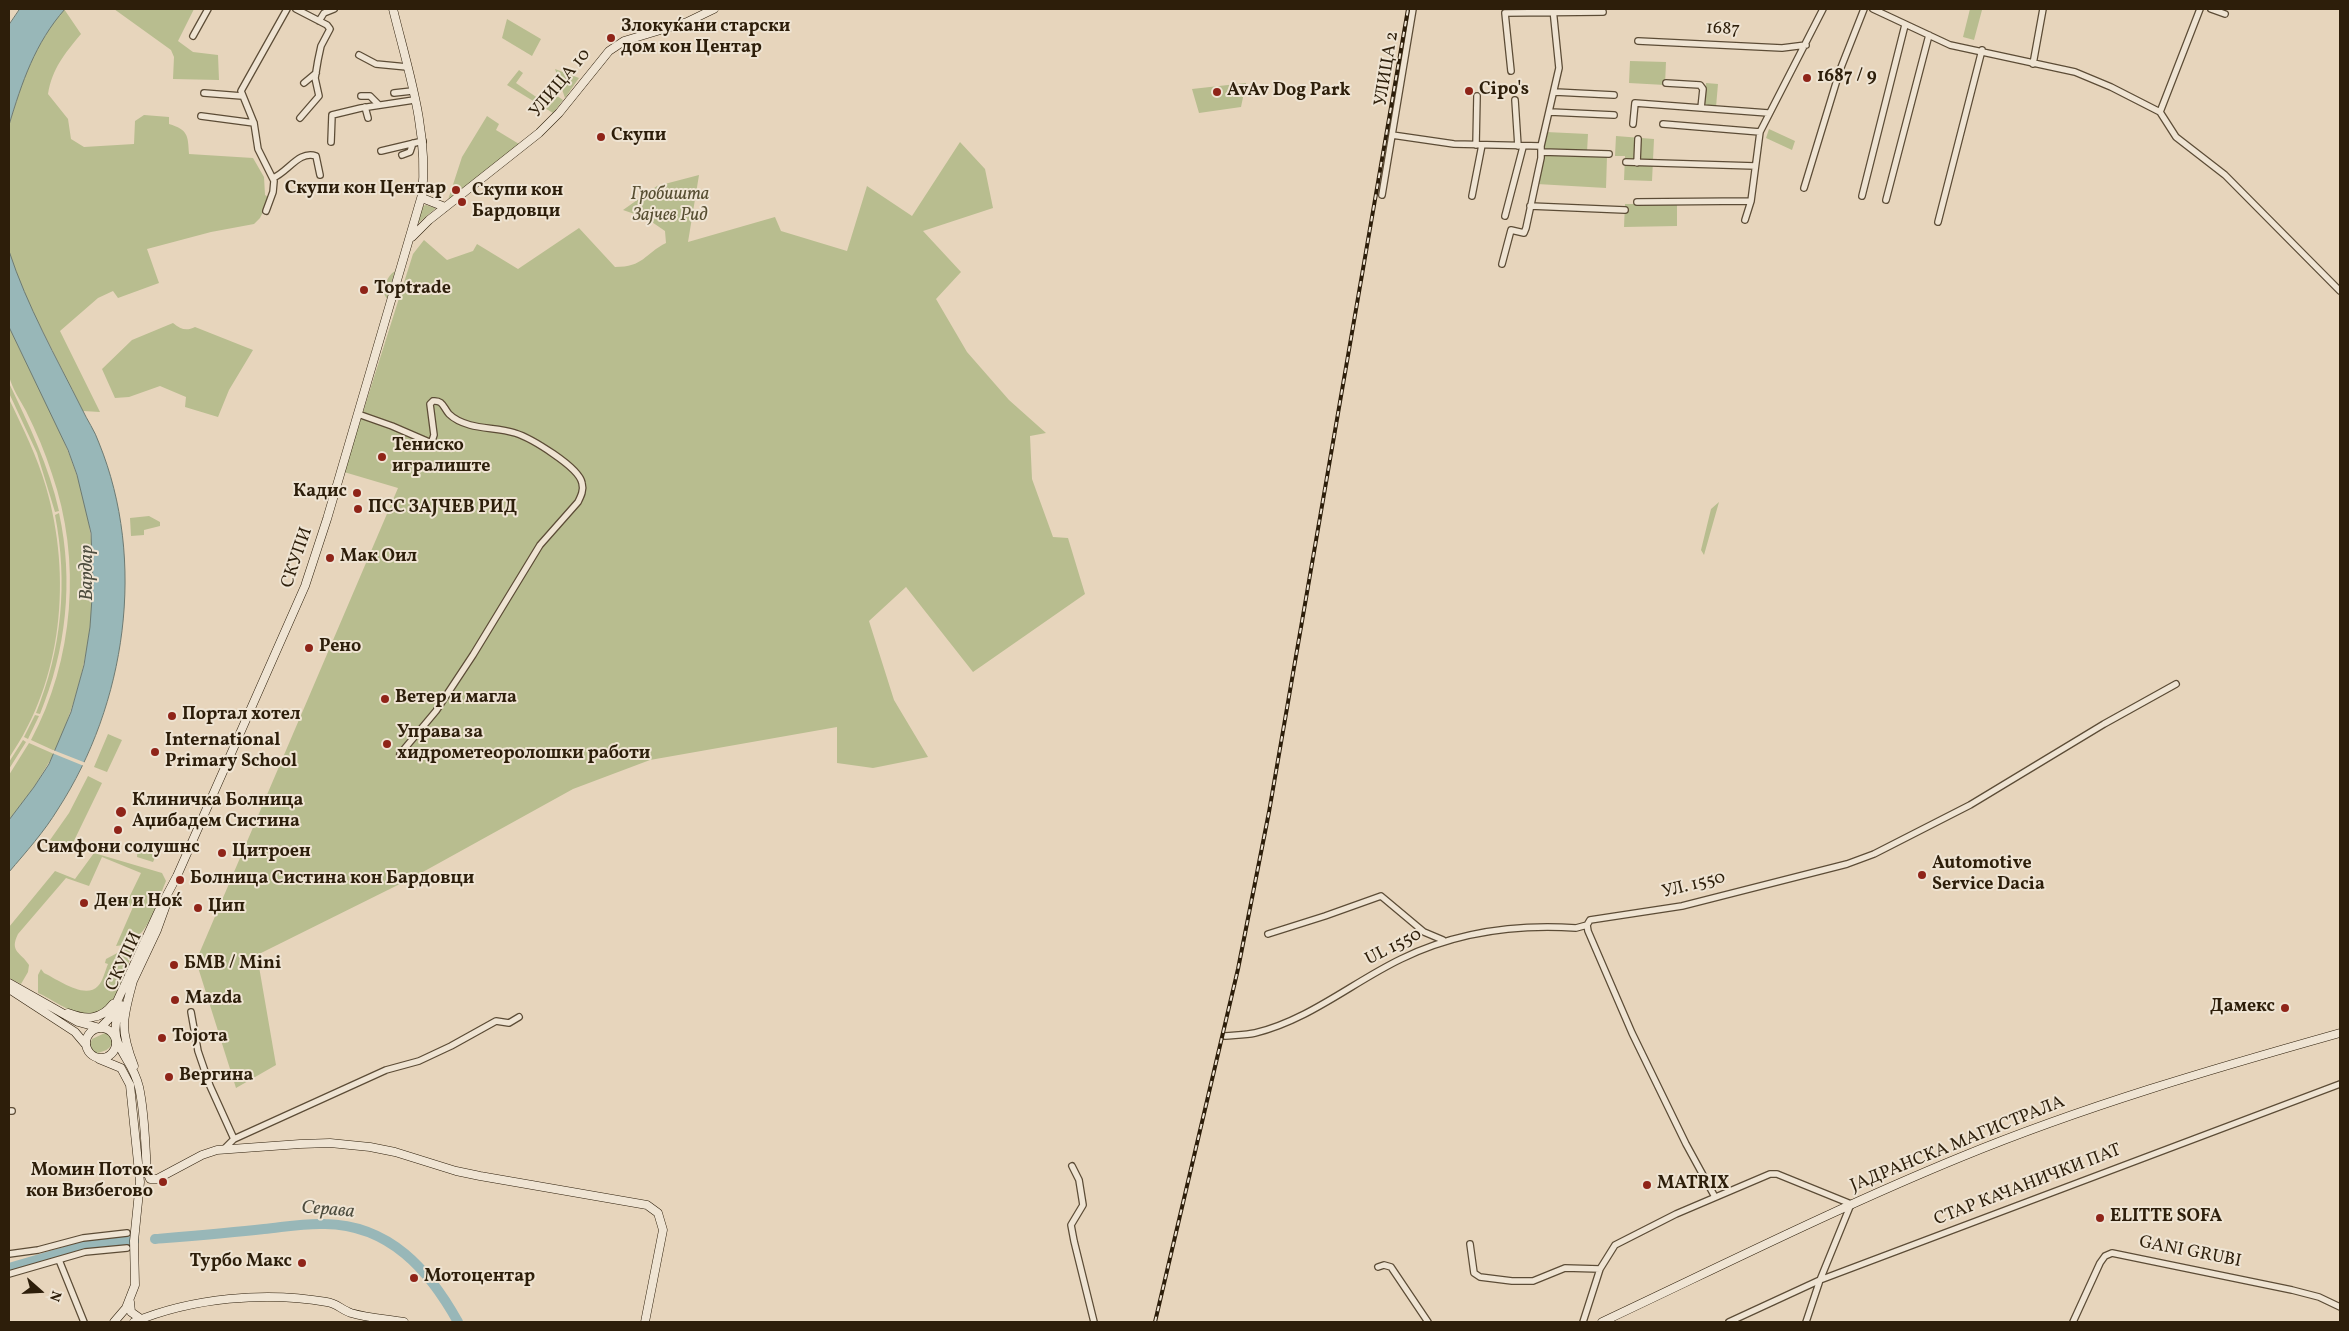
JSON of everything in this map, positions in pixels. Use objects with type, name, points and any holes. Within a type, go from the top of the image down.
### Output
[{"type":"street","points":[[193,36],[208,9]]},
{"type":"street","points":[[266,211],[274,192],[273,178],[258,149],[254,123],[242,96],[241,89],[287,9]]},
{"type":"street","points":[[319,20],[324,13],[334,9]]},
{"type":"street","name":"СКУПИ","points":[[116,1041],[118,1015],[157,930],[168,897],[304,586],[358,414],[422,198],[425,171],[423,141],[393,9]]},
{"type":"street","name":"УЛИЦА 10","points":[[411,238],[445,207],[539,133],[574,95],[600,61],[616,46],[634,37],[687,22],[714,9]]},
{"type":"street","name":"УЛИЦА 2","points":[[1382,195],[1413,9]]},
{"type":"street","points":[[1745,220],[1751,201],[1760,132],[1768,113],[1806,45],[1823,9]]},
{"type":"street","points":[[1804,188],[1840,70],[1864,9]]},
{"type":"street","points":[[1873,9],[1950,45],[1982,50],[2034,64],[2075,72],[2111,86],[2160,112],[2176,137],[2225,175],[2340,291]]},
{"type":"street","points":[[2034,64],[2043,9]]},
{"type":"street","points":[[2160,112],[2200,9]]},
{"type":"street","points":[[2211,9],[2225,14]]},
{"type":"street","points":[[299,10],[329,26],[330,30],[321,46],[316,73],[319,96],[300,118]]},
{"type":"street","points":[[1502,264],[1512,230],[1524,233],[1555,92],[1559,68],[1553,10]]},
{"type":"street","points":[[1511,71],[1505,13],[1553,10],[1603,12]]},
{"type":"street","points":[[1862,196],[1905,25]]},
{"type":"street","points":[[1886,200],[1929,34]]},
{"type":"street","name":"1687","points":[[1638,41],[1782,48],[1806,45]]},
{"type":"street","points":[[1938,222],[1982,50]]},
{"type":"street","points":[[359,55],[376,64],[407,67]]},
{"type":"street","points":[[304,83],[316,73]]},
{"type":"street","points":[[1666,83],[1700,85],[1703,89],[1701,108]]},
{"type":"street","points":[[394,93],[412,91]]},
{"type":"street","points":[[1555,92],[1614,95]]},
{"type":"street","points":[[204,93],[242,96]]},
{"type":"street","points":[[361,96],[370,96],[379,105]]},
{"type":"street","points":[[1472,196],[1479,145],[1477,96]]},
{"type":"street","points":[[331,142],[330,119],[333,114],[414,100]]},
{"type":"street","points":[[1505,216],[1520,146],[1515,100]]},
{"type":"street","points":[[1634,124],[1635,103],[1768,113]]},
{"type":"street","points":[[365,107],[368,118]]},
{"type":"street","points":[[1550,112],[1614,115]]},
{"type":"street","points":[[201,116],[254,123]]},
{"type":"street","points":[[1663,124],[1760,132]]},
{"type":"street","points":[[1392,135],[1438,143],[1520,146],[1608,154]]},
{"type":"street","points":[[1637,163],[1638,140]]},
{"type":"street","points":[[381,151],[423,141]]},
{"type":"street","points":[[402,156],[410,152],[413,143]]},
{"type":"street","points":[[273,178],[301,157],[308,155],[316,156],[320,174]]},
{"type":"street","points":[[1626,162],[1755,166]]},
{"type":"street","points":[[422,198],[445,207]]},
{"type":"street","points":[[1637,202],[1751,201]]},
{"type":"street","points":[[1530,206],[1625,210]]},
{"type":"street","points":[[358,414],[429,442],[432,441],[434,435],[430,404],[432,401],[437,400],[443,404],[450,414],[470,425],[516,433],[532,441],[572,468],[583,484],[582,494],[578,502],[540,544],[478,648],[436,711],[400,754]]},
{"type":"street","name":"УЛ. 1550","points":[[1587,925],[1590,920],[1596,918],[1682,906],[1846,864],[1874,854],[1970,805],[2176,684]]},
{"type":"street","points":[[1268,934],[1381,896],[1424,932],[1443,940]]},
{"type":"street","name":"СКУПИ","points":[[100,1028],[110,1018],[157,914],[168,897]]},
{"type":"street","points":[[1587,925],[1632,1033],[1686,1144],[1715,1197]]},
{"type":"street","name":"UL 1550","points":[[1225,1036],[1254,1033],[1286,1022],[1401,959],[1443,940],[1488,931],[1560,927],[1576,928],[1587,925]]},
{"type":"street","points":[[134,978],[124,1010],[123,1028],[125,1041],[136,1071],[147,1172],[150,1178],[157,1179],[202,1155],[225,1148],[330,1144],[370,1147],[395,1152],[456,1171],[648,1205],[658,1213],[663,1230],[646,1322]]},
{"type":"street","points":[[9,988],[52,1007],[82,1017],[98,1017],[108,1011],[123,990]]},
{"type":"street","points":[[9,988],[75,1032],[86,1045],[90,1055],[121,1068],[130,1085],[139,1173],[135,1229],[130,1249],[136,1275],[130,1300],[124,1312],[114,1322]]},
{"type":"street","points":[[52,1007],[78,1022],[110,1030],[138,1085]]},
{"type":"street","points":[[191,1012],[198,1051],[210,1086],[234,1139]]},
{"type":"street","points":[[225,1148],[234,1139],[386,1070],[418,1061],[496,1022],[509,1023],[519,1017]]},
{"type":"street","points":[[86,1045],[89,1034],[100,1028]]},
{"type":"street","name":"ЈАДРАНСКА МАГИСТРАЛА","points":[[1602,1322],[1851,1204],[1960,1157],[2087,1109],[2198,1072],[2340,1033]]},
{"type":"street","points":[[99,1059],[112,1054],[116,1041]]},
{"type":"street","name":"СТАР КАЧАНИЧКИ ПАТ","points":[[1729,1322],[1820,1280],[2340,1084]]},
{"type":"street","points":[[1072,1166],[1079,1180],[1082,1205],[1071,1225],[1072,1233],[1094,1322]]},
{"type":"street","points":[[1583,1322],[1600,1269],[1615,1245],[1715,1197],[1770,1174],[1777,1174],[1851,1204],[1820,1280],[1806,1322]]},
{"type":"street","points":[[9,1254],[38,1250],[83,1238],[127,1234]]},
{"type":"street","points":[[1470,1244],[1474,1273],[1480,1277],[1512,1281],[1533,1281],[1564,1268],[1600,1269]]},
{"type":"street","points":[[9,1274],[85,1252],[130,1249]]},
{"type":"street","name":"GANI GRUBI","points":[[2073,1322],[2100,1263],[2105,1256],[2112,1253],[2292,1290],[2319,1297],[2340,1307]]},
{"type":"street","points":[[59,1260],[84,1322]]},
{"type":"street","points":[[1378,1267],[1384,1265],[1391,1267],[1428,1322]]},
{"type":"street","points":[[130,1300],[130,1310],[138,1321],[193,1306],[256,1298],[301,1298],[329,1302],[360,1315],[404,1322]]},
{"type":"green space","points":[[64,9],[81,34],[56,69],[48,94],[68,119],[71,139],[84,147],[134,144],[135,121],[144,115],[169,117],[169,124],[186,134],[189,154],[253,158],[264,177],[265,195],[270,198],[260,218],[254,224],[211,232],[147,249],[159,283],[118,298],[113,291],[98,298],[60,331],[100,412],[83,411],[20,286],[9,251],[9,125],[22,83],[34,54],[52,24]]},
{"type":"green space","points":[[114,9],[194,9],[178,41],[193,52],[218,55],[219,80],[173,79],[174,57],[171,50]]},
{"type":"green space","points":[[1970,9],[1982,10],[1974,40],[1963,37]]},
{"type":"green space","points":[[507,19],[541,39],[532,56],[502,38]]},
{"type":"green space","points":[[1630,61],[1666,62],[1665,85],[1629,83]]},
{"type":"green space","points":[[555,69],[579,78],[565,98]]},
{"type":"green space","points":[[519,70],[523,73],[516,83],[542,101],[550,91],[563,100],[553,113],[507,85]]},
{"type":"green space","points":[[1246,83],[1241,107],[1199,113],[1192,89]]},
{"type":"green space","points":[[1706,83],[1718,84],[1716,107],[1704,106]]},
{"type":"green space","points":[[487,116],[499,124],[496,130],[519,144],[448,200],[462,157]]},
{"type":"green space","points":[[1769,129],[1795,141],[1792,150],[1766,138]]},
{"type":"green space","points":[[1546,132],[1588,134],[1587,152],[1544,151]]},
{"type":"green space","points":[[1616,136],[1654,139],[1652,181],[1624,180],[1625,156],[1615,156]]},
{"type":"green space","name":"Гробишта Зајчев Рид","points":[[960,142],[985,169],[993,208],[923,231],[961,272],[936,299],[967,352],[1009,400],[1046,433],[1030,436],[1032,479],[1053,537],[1068,538],[1085,594],[973,672],[906,587],[869,621],[894,700],[928,757],[873,768],[837,763],[837,727],[650,760],[573,789],[412,878],[257,955],[276,1065],[236,1088],[196,961],[398,488],[344,472],[413,254],[424,240],[447,260],[473,251],[477,244],[518,269],[579,228],[615,267],[632,265],[666,243],[665,231],[646,218],[623,210],[657,186],[699,175],[688,242],[775,217],[781,231],[847,251],[867,186],[912,216]]},
{"type":"green space","points":[[1543,153],[1607,156],[1606,188],[1537,184]]},
{"type":"green space","points":[[1625,204],[1677,204],[1677,226],[1624,227]]},
{"type":"green space","points":[[423,206],[436,208],[417,224]]},
{"type":"green space","points":[[395,271],[387,299],[384,294],[386,284],[388,278]]},
{"type":"green space","points":[[173,323],[184,329],[195,327],[253,350],[229,390],[218,417],[185,407],[186,397],[160,386],[129,397],[115,398],[102,369],[132,340]]},
{"type":"green space","points":[[9,327],[54,419],[70,457],[86,510],[92,544],[92,615],[87,650],[79,685],[55,751],[31,740],[57,677],[64,643],[69,609],[70,575],[67,541],[61,507],[49,466],[37,434],[9,376],[7,358]]},
{"type":"green space","points":[[9,383],[44,462],[59,511],[55,512],[37,453],[9,393]]},
{"type":"green space","points":[[9,399],[34,453],[46,487],[54,521],[59,556],[60,591],[58,627],[41,695],[27,728],[9,758]]},
{"type":"green space","points":[[1719,502],[1704,555],[1701,550],[1711,509]]},
{"type":"green space","points":[[59,513],[66,564],[65,615],[56,666],[40,714],[36,713],[52,664],[60,615],[61,565],[55,515]]},
{"type":"green space","points":[[149,516],[160,522],[160,526],[144,530],[144,535],[131,536],[130,518]]},
{"type":"green space","points":[[35,715],[39,716],[28,739],[24,737]]},
{"type":"green space","points":[[108,734],[122,740],[107,772],[94,767]]},
{"type":"green space","points":[[23,740],[26,742],[9,769],[9,762]]},
{"type":"green space","points":[[29,743],[54,754],[34,787],[9,820],[9,775]]},
{"type":"green space","points":[[88,776],[102,783],[71,847],[50,840],[69,813]]},
{"type":"green space","points":[[138,843],[158,851],[153,862],[137,857]]},
{"type":"green space","points":[[94,853],[162,873],[166,881],[149,922],[143,931],[127,944],[116,946],[133,907],[126,904],[141,873],[102,857],[89,886],[66,878],[18,934],[15,948],[29,965],[28,972],[21,984],[9,978],[9,927],[55,871],[75,879]]},
{"type":"green space","points":[[132,949],[132,955],[121,985],[110,1004],[103,1011],[94,1015],[78,1014],[38,993],[38,975],[41,969],[44,973],[71,987],[86,991],[92,990],[103,979],[108,964],[105,963],[106,959],[123,950]]},
{"type":"green space","points":[[107,1032],[113,1039],[111,1046],[94,1054],[90,1045],[92,1039]]},
{"type":"water","points":[[20,9],[65,9],[45,35],[38,49],[25,78],[9,125],[9,25]]},
{"type":"water","points":[[9,251],[33,311],[99,443],[114,488],[122,535],[125,583],[122,631],[114,678],[100,724],[81,768],[58,809],[41,834],[9,872],[9,820],[49,764],[71,712],[84,665],[90,627],[93,583],[91,533],[77,475],[68,450],[9,327]]},
{"type":"pier","points":[[53,750],[86,763],[84,766],[52,753]]},
{"type":"waterway","name":"Серава","points":[[155,1239],[310,1224],[348,1226],[369,1232],[405,1254],[434,1285],[458,1322]]},
{"type":"waterway","name":"Серава","points":[[9,1268],[91,1244],[134,1241]]},
{"type":"railway","points":[[1155,1322],[1238,969],[1269,812],[1408,9]]},
{"type":"place","name":"Злокуќани старски дом кон Центар","points":[[611,38]]},
{"type":"place","name":"1687 / 9","points":[[1807,78]]},
{"type":"place","name":"Cipo's","points":[[1469,91]]},
{"type":"place","name":"AvAv Dog Park","points":[[1217,92]]},
{"type":"place","name":"Скупи","points":[[601,137]]},
{"type":"place","name":"Скупи кон Центар","points":[[456,190]]},
{"type":"place","name":"Скупи кон Бардовци","points":[[462,202]]},
{"type":"place","name":"Toptrade","points":[[364,290]]},
{"type":"place","name":"Тениско игралиште","points":[[382,457]]},
{"type":"place","name":"Кадис","points":[[357,493]]},
{"type":"place","name":"ПСС ЗАЈЧЕВ РИД","points":[[358,509]]},
{"type":"place","name":"Мак Оил","points":[[330,558]]},
{"type":"place","name":"Рено","points":[[309,648]]},
{"type":"place","name":"Ветер и магла","points":[[385,699]]},
{"type":"place","name":"Портал хотел","points":[[172,716]]},
{"type":"place","name":"Управа за хидрометеоролошки работи","points":[[387,744]]},
{"type":"place","name":"International Primary School","points":[[155,752]]},
{"type":"place","name":"Клиничка Болница Аџибадем Систина","points":[[121,812]]},
{"type":"place","name":"Симфони солушнс","points":[[118,830]]},
{"type":"place","name":"Цитроен","points":[[222,853]]},
{"type":"place","name":"Automotive Service Dacia","points":[[1922,875]]},
{"type":"place","name":"Болница Систина кон Бардовци","points":[[180,880]]},
{"type":"place","name":"Ден и Ноќ","points":[[84,903]]},
{"type":"place","name":"Џип","points":[[198,908]]},
{"type":"place","name":"БМВ / Mini","points":[[174,965]]},
{"type":"place","name":"Mazda","points":[[175,1000]]},
{"type":"place","name":"Дамекс","points":[[2285,1008]]},
{"type":"place","name":"Тојота","points":[[162,1038]]},
{"type":"place","name":"Вергина","points":[[169,1077]]},
{"type":"place","name":"Момин Поток кон Визбегово","points":[[163,1182]]},
{"type":"place","name":"MATRIX","points":[[1647,1185]]},
{"type":"place","name":"ELITTE SOFA","points":[[2100,1218]]},
{"type":"place","name":"Турбо Макс","points":[[302,1263]]},
{"type":"place","name":"Мотоцентар","points":[[414,1278]]},
{"type":"water label","name":"Вардар","points":[[89,573]]}]
